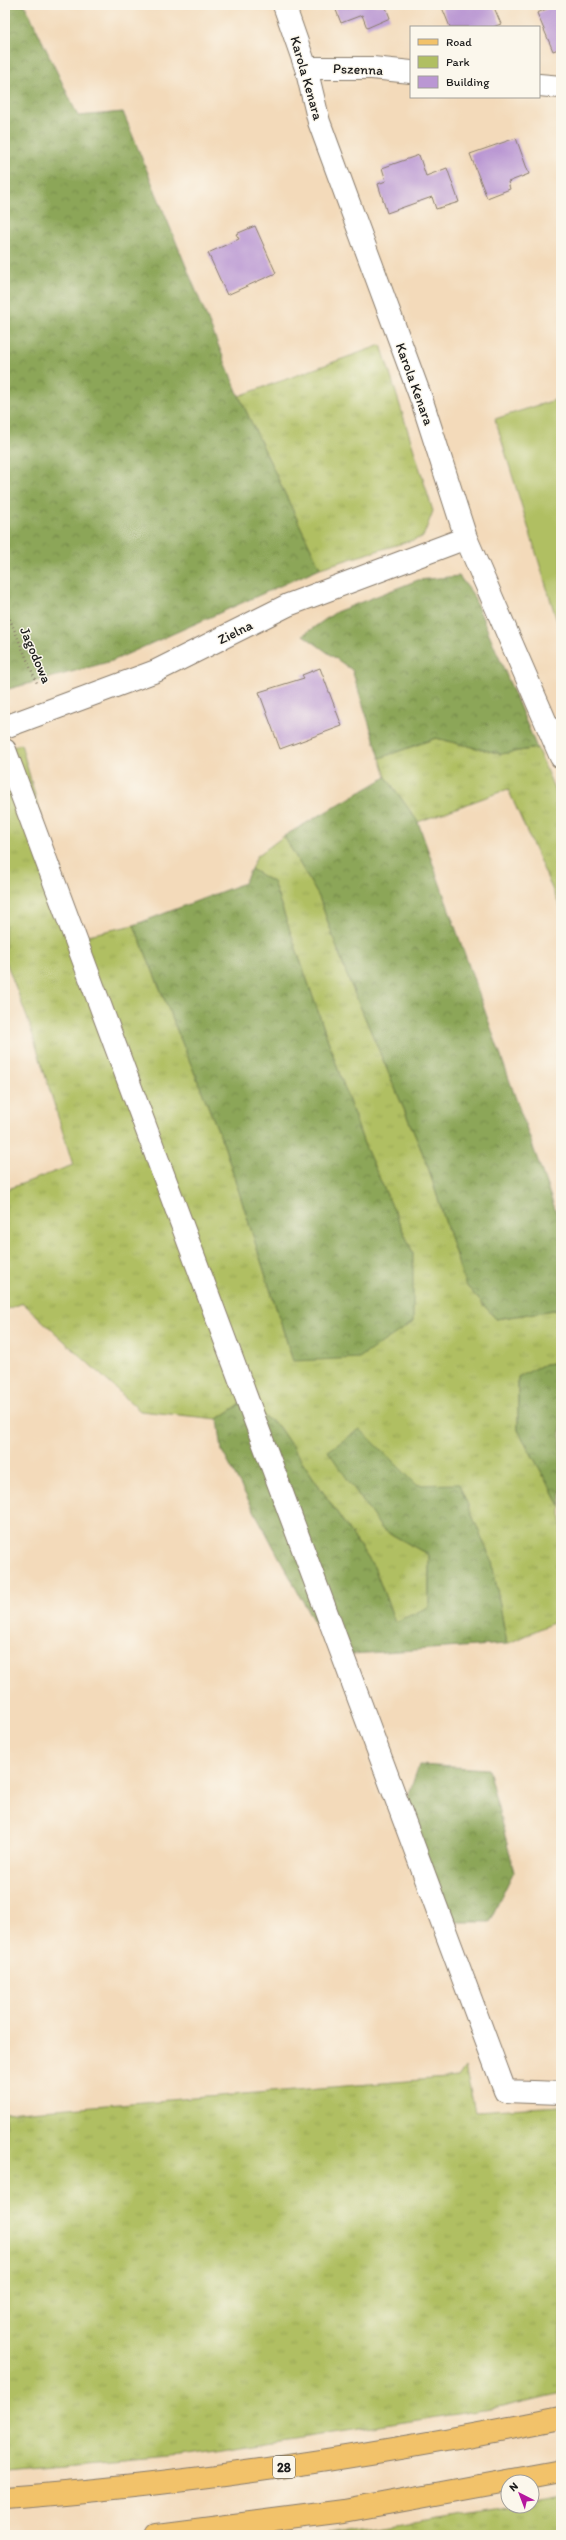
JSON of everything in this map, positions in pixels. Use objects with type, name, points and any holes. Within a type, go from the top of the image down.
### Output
[{"type":"main road","name":"28","points":[[5,2498],[167,2484],[321,2463],[561,2418]]},
{"type":"main road","points":[[157,2535],[344,2511],[561,2471]]},
{"type":"street","name":"Karola Kenara","points":[[284,5],[306,68],[319,122],[422,401],[466,538],[556,734],[561,757]]},
{"type":"street","name":"Pszenna","points":[[306,68],[372,68],[410,72]]},
{"type":"street","points":[[540,85],[561,87]]},
{"type":"street","name":"Zielna","points":[[5,727],[156,671],[288,605],[466,538]]},
{"type":"street","points":[[5,750],[506,2091],[561,2093]]},
{"type":"path","name":"Jagodowa","points":[[5,608],[49,711]]},
{"type":"green space","points":[[5,5],[25,5],[78,116],[123,112],[239,396],[320,568],[112,661],[5,690]]},
{"type":"green space","points":[[381,345],[433,511],[423,537],[320,568],[239,396]]},
{"type":"green space","points":[[561,398],[561,634],[495,419]]},
{"type":"green space","points":[[459,576],[472,593],[537,748],[501,754],[436,738],[380,758],[352,670],[303,635],[336,612],[418,580]]},
{"type":"green space","points":[[436,738],[501,754],[537,748],[561,805],[561,909],[508,789],[418,822],[386,777],[380,758]]},
{"type":"green space","points":[[21,744],[74,938],[134,925],[224,1145],[293,1361],[413,1253],[364,1144],[273,882],[251,869],[257,856],[284,836],[319,897],[346,973],[426,1161],[465,1284],[496,1319],[554,1310],[561,1313],[561,1362],[545,1364],[518,1378],[518,1430],[561,1507],[561,1619],[507,1644],[492,1562],[360,1430],[329,1451],[382,1529],[429,1555],[429,1608],[395,1622],[374,1567],[278,1426],[243,1402],[218,1419],[140,1411],[23,1303],[5,1310],[5,1190],[73,1165],[28,1020],[5,959],[5,750]]},
{"type":"green space","points":[[386,777],[418,822],[561,1226],[561,1313],[554,1310],[496,1319],[465,1284],[426,1161],[346,973],[319,897],[284,836]]},
{"type":"green space","points":[[251,869],[273,882],[364,1144],[413,1253],[413,1322],[359,1358],[293,1361],[224,1145],[134,925],[244,883]]},
{"type":"green space","points":[[561,1362],[561,1507],[518,1430],[518,1377],[545,1364]]},
{"type":"green space","points":[[243,1402],[278,1426],[374,1567],[395,1622],[429,1607],[429,1555],[382,1529],[328,1451],[360,1429],[417,1485],[459,1484],[492,1562],[507,1644],[337,1655],[314,1622],[222,1451],[218,1419]]},
{"type":"green space","points":[[419,1765],[488,1769],[514,1871],[489,1922],[442,1922],[404,1808]]},
{"type":"green space","points":[[465,2067],[475,2111],[561,2106],[561,2393],[503,2407],[182,2456],[5,2471],[5,2113],[458,2077]]},
{"type":"green space","points":[[561,2496],[561,2535],[330,2535],[500,2508],[500,2514],[540,2514],[540,2500]]},
{"type":"building","points":[[334,5],[385,5],[390,18],[367,28],[362,15],[341,23]]},
{"type":"building","points":[[441,5],[493,5],[501,24],[496,26],[450,26]]},
{"type":"building","points":[[556,5],[561,5],[561,48],[553,51],[537,13]]},
{"type":"building","points":[[516,138],[529,174],[508,182],[510,189],[487,198],[470,154]]},
{"type":"building","points":[[419,155],[426,176],[447,168],[459,202],[436,209],[432,197],[387,213],[378,184],[386,181],[382,168]]},
{"type":"building","points":[[255,226],[276,273],[227,295],[208,253],[239,239],[236,234]]},
{"type":"building","points":[[320,668],[342,726],[280,749],[259,692],[304,678],[302,675]]}]
